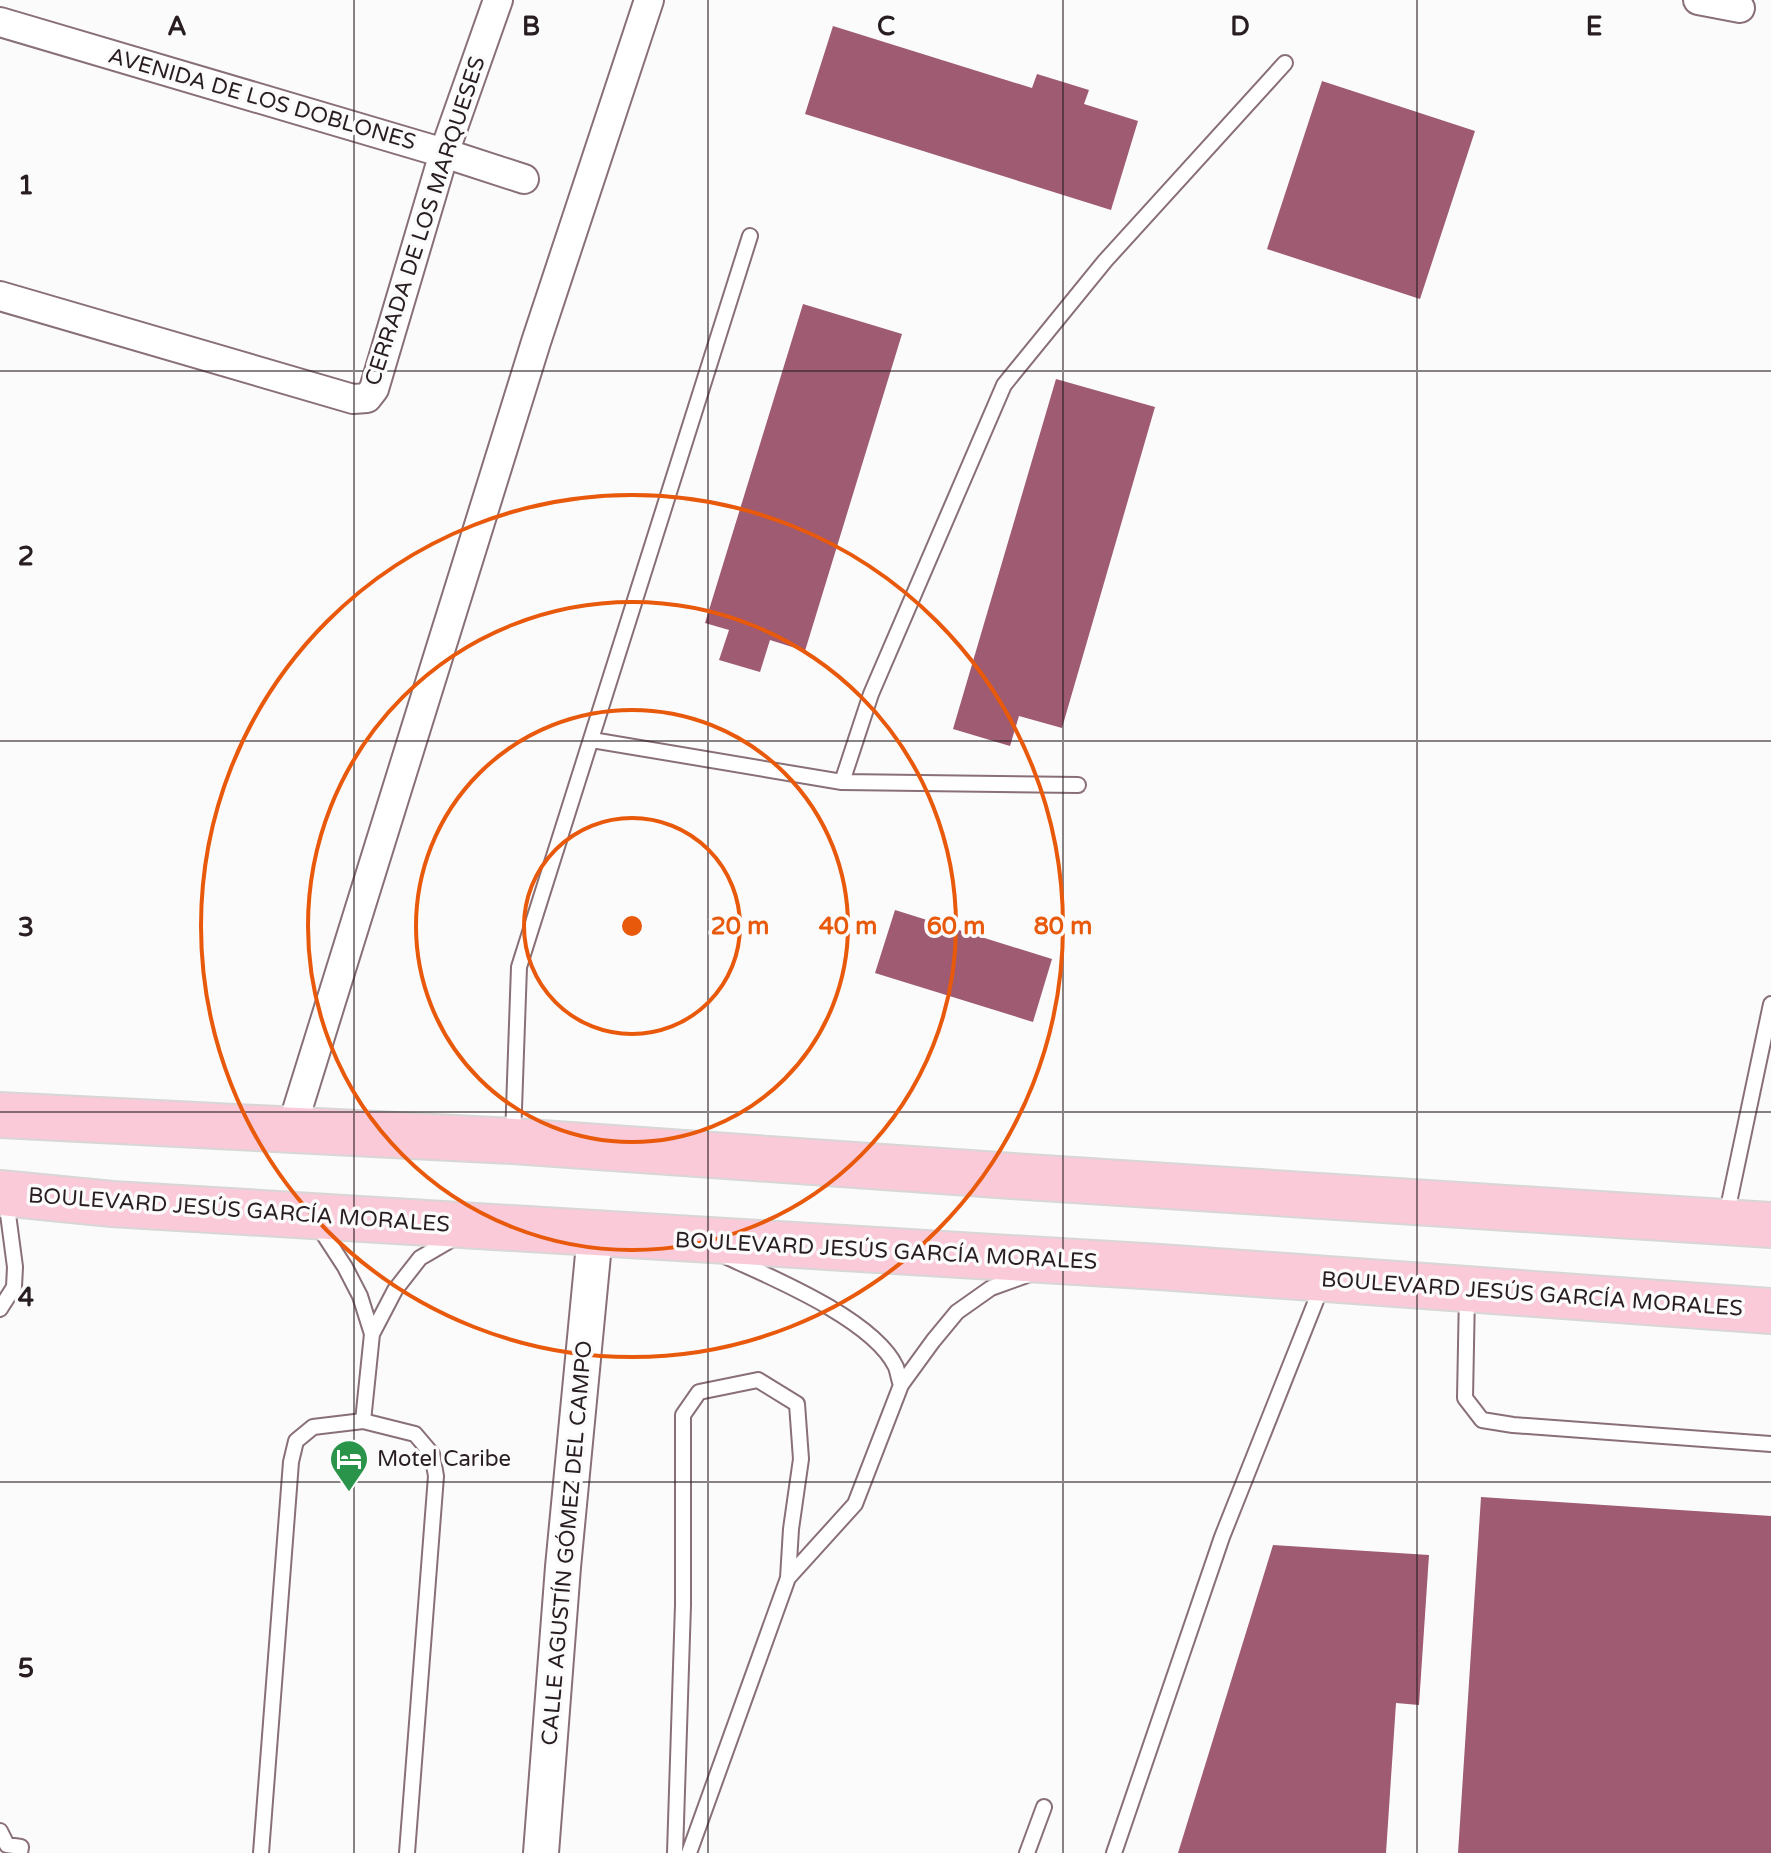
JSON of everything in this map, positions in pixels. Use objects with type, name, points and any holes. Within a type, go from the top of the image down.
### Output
[{"type":"main road","points":[[0,1115],[513,1141],[1771,1225]]},
{"type":"main road","name":"BOULEVARD JESÚS GARCÍA MORALES","points":[[2,1194],[112,1204],[1063,1262],[1771,1311]]},
{"type":"street","name":"CERRADA DE LOS MARQUESES","points":[[0,296],[353,399],[367,398],[374,389],[444,153],[498,0]]},
{"type":"street","points":[[291,1130],[536,342],[649,0]]},
{"type":"street","points":[[1698,0],[1740,8]]},
{"type":"street","name":"AVENIDA DE LOS DOBLONES","points":[[0,22],[524,179]]},
{"type":"street","name":"CALLE AGUSTÍN GÓMEZ DEL CAMPO","points":[[541,1853],[563,1567],[595,1234]]},
{"type":"lane","points":[[842,782],[871,694],[1004,385],[1105,261],[1285,63]]},
{"type":"lane","points":[[513,1141],[519,967],[750,236]]},
{"type":"lane","points":[[592,740],[842,782],[1078,785]]},
{"type":"lane","points":[[1725,1221],[1771,1004]]},
{"type":"lane","points":[[0,1309],[14,1287],[15,1267],[2,1194]]},
{"type":"lane","points":[[312,1217],[360,1296],[372,1334]]},
{"type":"lane","points":[[363,1421],[372,1334],[395,1290],[420,1258],[474,1226]]},
{"type":"lane","points":[[687,1239],[787,1285],[839,1314],[874,1338],[895,1366],[901,1385]]},
{"type":"lane","points":[[788,1578],[855,1504],[901,1385],[957,1312],[991,1288],[1063,1262]]},
{"type":"lane","points":[[1114,1853],[1222,1537],[1324,1279]]},
{"type":"lane","points":[[1467,1289],[1465,1398],[1482,1420],[1513,1425],[1771,1444]]},
{"type":"lane","points":[[675,1853],[683,1605],[683,1415],[699,1392],[758,1380],[797,1404],[801,1459],[788,1578],[689,1853]]},
{"type":"lane","points":[[261,1853],[291,1462],[296,1441],[313,1427],[363,1421],[415,1434],[432,1454],[436,1476],[407,1853]]},
{"type":"lane","points":[[1027,1853],[1044,1807]]},
{"type":"lane","points":[[0,1831],[7,1845],[21,1847],[20,1853]]},
{"type":"building","points":[[833,26],[1032,88],[1037,74],[1089,90],[1084,104],[1138,121],[1111,210],[805,114]]},
{"type":"building","points":[[1322,81],[1475,131],[1420,299],[1267,249]]},
{"type":"building","points":[[803,304],[902,334],[805,651],[770,640],[760,672],[719,660],[729,630],[705,623]]},
{"type":"building","points":[[1056,379],[1155,407],[1062,728],[1019,716],[1010,746],[953,729]]},
{"type":"building","points":[[895,910],[1052,959],[1033,1022],[875,973]]},
{"type":"building","points":[[1481,1497],[1771,1516],[1771,1853],[1458,1853]]},
{"type":"building","points":[[1273,1545],[1429,1555],[1419,1705],[1396,1703],[1386,1853],[1178,1853]]},
{"type":"place","name":"Motel Caribe","points":[[349,1493]]}]
